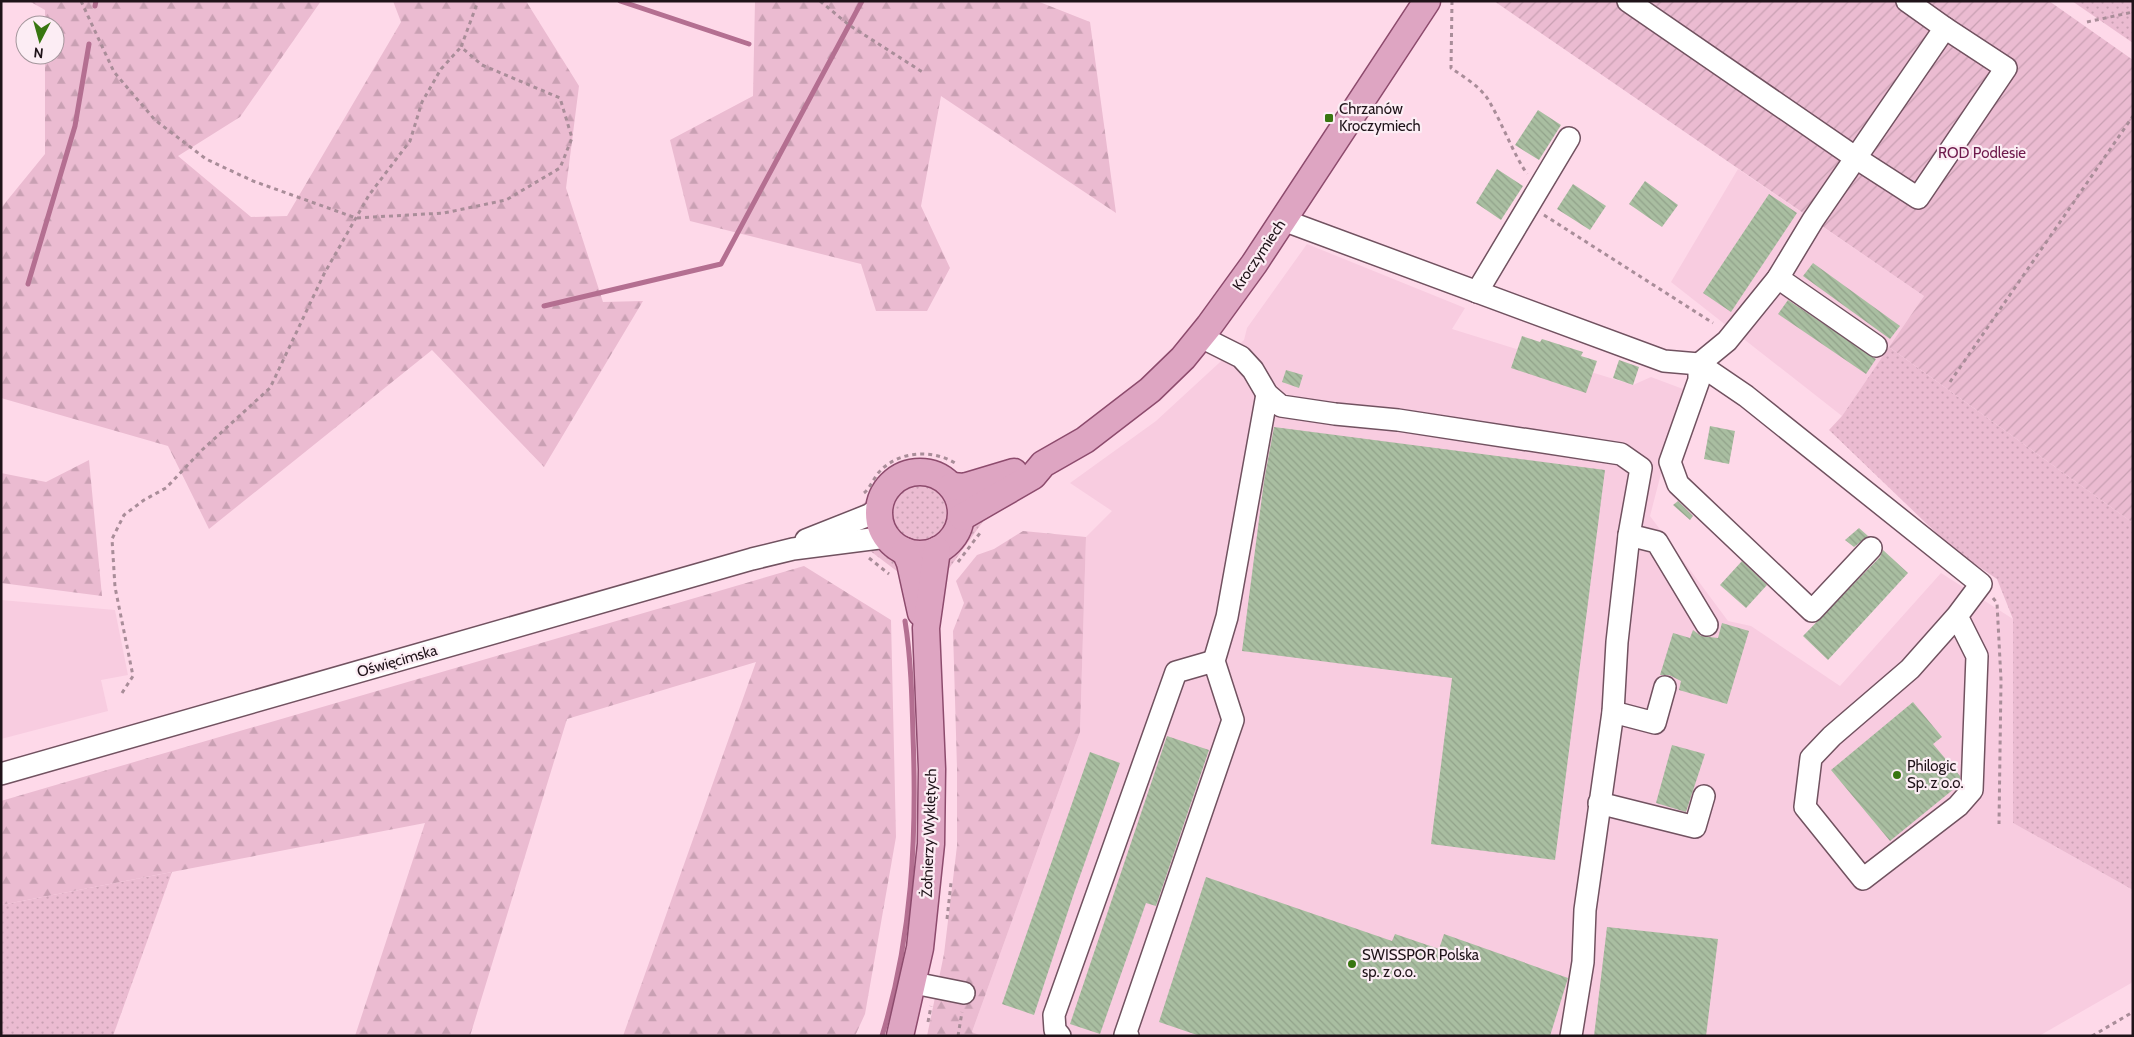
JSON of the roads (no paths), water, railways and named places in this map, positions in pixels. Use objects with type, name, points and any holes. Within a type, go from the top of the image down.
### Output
[{"type":"main road","name":"Kroczymiech","points":[[955,476],[964,487],[1043,464],[1085,440],[1115,419],[1150,390],[1201,337],[1283,220],[1427,1]]},
{"type":"main road","name":"Kroczymiech","points":[[962,517],[1033,476],[1043,464]]},
{"type":"main road","points":[[929,472],[942,477],[955,476],[962,517],[954,537],[937,550],[916,554],[896,544],[880,523],[870,502],[883,495],[891,483],[909,473],[929,472]]},
{"type":"main road","name":"Żołnierzy Wyklętych","points":[[896,544],[914,579],[917,602],[926,628]]},
{"type":"main road","name":"Żołnierzy Wyklętych","points":[[900,1036],[914,983],[927,898],[931,844],[932,769],[926,628],[937,550]]},
{"type":"street","points":[[1628,1],[1856,158],[1918,198],[2006,68],[1907,1]]},
{"type":"street","points":[[1699,364],[1727,341],[1778,278],[1814,220],[1945,28]]},
{"type":"street","points":[[1477,292],[1569,138]]},
{"type":"street","points":[[1283,220],[1664,361],[1699,364],[1746,396],[1981,584],[1957,616],[1910,669],[1832,736],[1811,758],[1805,807],[1863,879],[1958,806],[1972,790],[1977,656],[1957,616]]},
{"type":"street","points":[[1778,278],[1876,346]]},
{"type":"street","points":[[1201,337],[1242,357],[1253,370],[1268,394],[1280,406],[1407,422],[1621,454],[1641,468],[1629,536],[1617,642],[1613,712],[1584,910],[1584,962],[1571,1036]]},
{"type":"street","points":[[1699,364],[1700,380],[1670,462],[1678,484],[1812,611],[1871,548]]},
{"type":"street","points":[[1126,1035],[1233,720],[1214,661],[1227,617],[1268,394]]},
{"type":"street","name":"Oświęcimska","points":[[793,549],[811,537],[869,515],[870,502]]},
{"type":"street","points":[[1629,536],[1657,542],[1708,625]]},
{"type":"street","name":"Oświęcimska","points":[[1,774],[793,549],[896,544]]},
{"type":"street","points":[[1060,1036],[1055,1030],[1054,1015],[1176,672],[1214,661]]},
{"type":"street","points":[[1613,712],[1655,723],[1665,687]]},
{"type":"street","points":[[1599,803],[1695,827],[1704,796]]},
{"type":"street","points":[[914,983],[964,993]]},
{"type":"waterway","points":[[95,6],[96,1]]},
{"type":"waterway","points":[[620,1],[749,44]]},
{"type":"waterway","points":[[544,306],[721,264],[862,1]]},
{"type":"waterway","points":[[28,284],[75,126],[89,44]]},
{"type":"waterway","points":[[882,1036],[900,962],[906,925],[913,849],[914,773],[912,707],[905,621]]},
{"type":"place","name":"Chrzanów Kroczymiech","points":[[1329,118]]},
{"type":"place","name":"Philogic Sp. z o.o.","points":[[1897,775]]},
{"type":"place","name":"SWISSPOR Polska sp. z o.o.","points":[[1352,964]]},
{"type":"park label","name":"ROD Podlesie","points":[[1982,153]]}]
